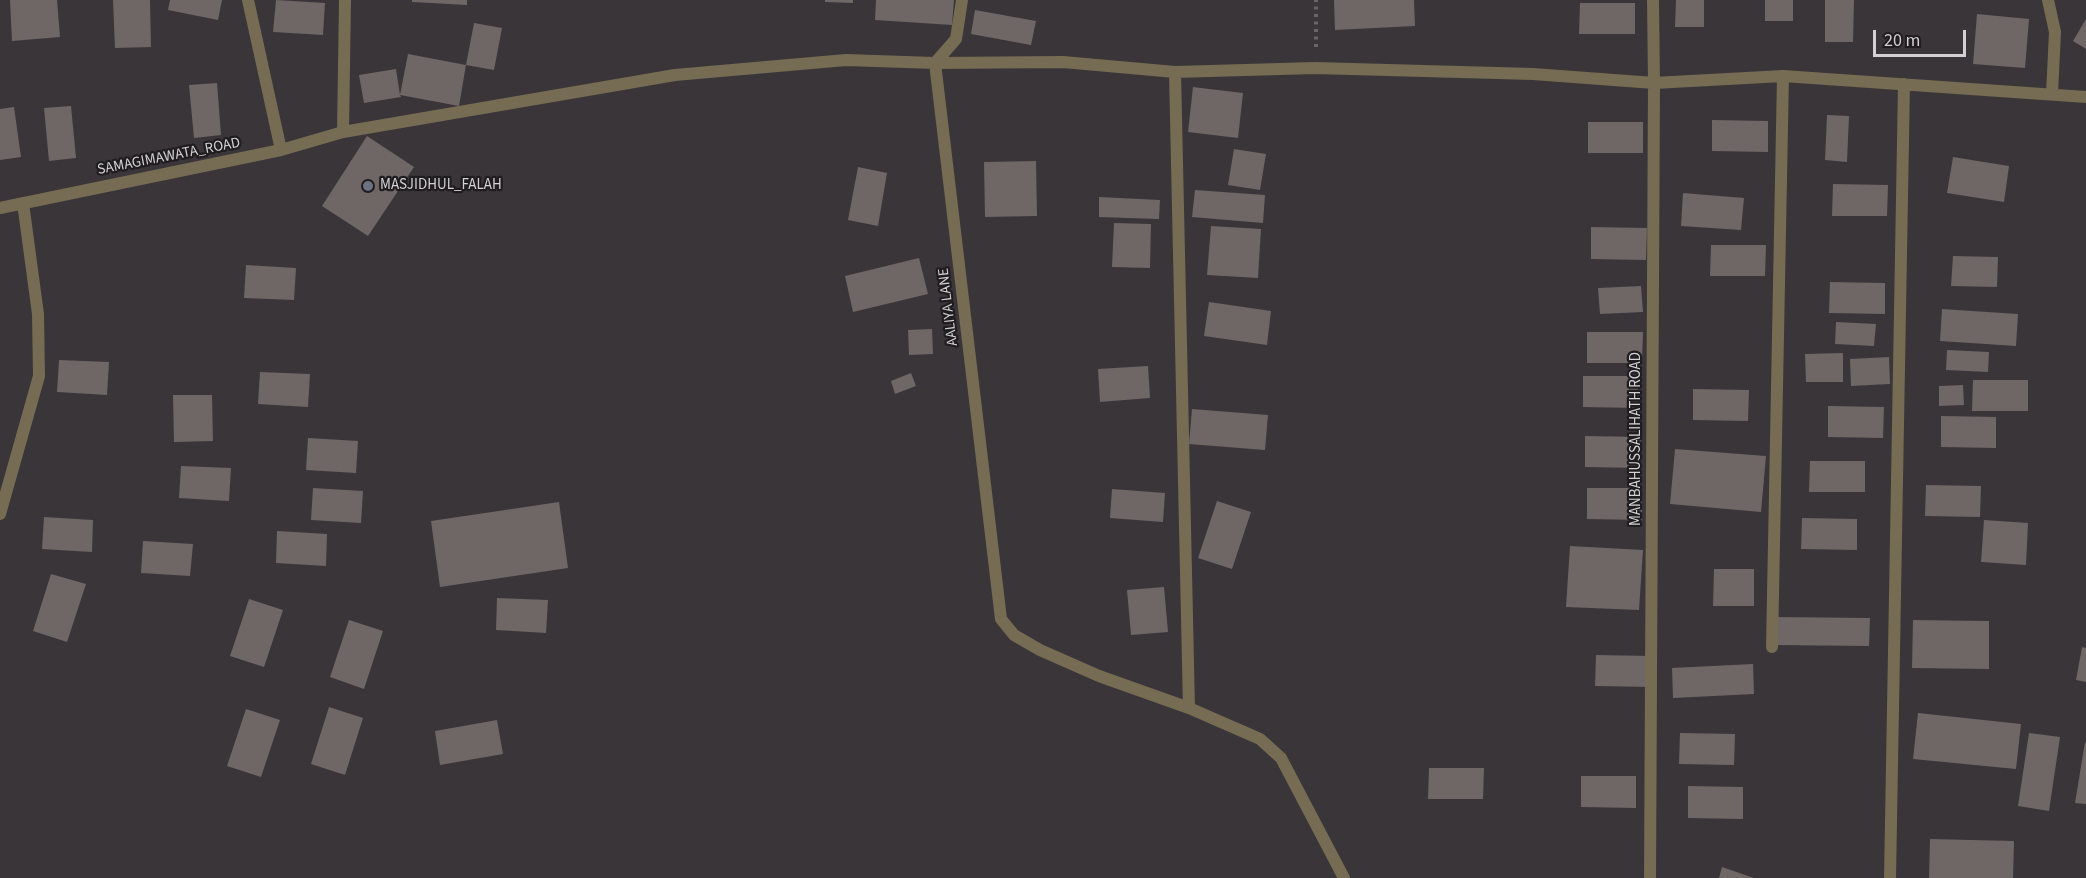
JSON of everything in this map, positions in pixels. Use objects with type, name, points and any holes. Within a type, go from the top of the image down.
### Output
[{"type":"street","points":[[248,0],[281,150]]},
{"type":"street","points":[[343,132],[345,0]]},
{"type":"street","points":[[935,63],[956,39],[962,0]]},
{"type":"street","name":"MANBAHUSSALIHATH ROAD","points":[[1650,878],[1653,0]]},
{"type":"street","points":[[2048,0],[2055,33],[2052,94]]},
{"type":"street","name":"SAMAGIMAWATA_ROAD","points":[[0,208],[281,150],[343,132],[675,75],[846,60],[935,63],[1063,62],[1175,72],[1316,68],[1533,75],[1654,83],[1783,76],[2086,97]]},
{"type":"street","name":"AALIYA LANE","points":[[935,63],[1001,619],[1014,635],[1040,650],[1099,676],[1189,708]]},
{"type":"street","points":[[1175,72],[1189,708],[1260,739],[1281,758],[1344,878]]},
{"type":"street","points":[[1772,647],[1783,76]]},
{"type":"street","points":[[1890,878],[1904,84]]},
{"type":"street","points":[[0,514],[39,376],[38,314],[23,203]]},
{"type":"path","points":[[1316,0],[1316,68]]},
{"type":"building","points":[[10,0],[57,0],[60,37],[12,41]]},
{"type":"building","points":[[113,0],[150,0],[151,47],[115,48]]},
{"type":"building","points":[[170,0],[222,0],[218,20],[168,10]]},
{"type":"building","points":[[276,0],[325,3],[323,35],[273,32]]},
{"type":"building","points":[[412,0],[467,0],[467,5],[412,2]]},
{"type":"building","points":[[825,0],[853,0],[853,3],[825,2]]},
{"type":"building","points":[[876,0],[954,0],[952,25],[875,20]]},
{"type":"building","points":[[1334,0],[1414,0],[1415,26],[1335,30]]},
{"type":"building","points":[[1676,0],[1704,0],[1704,27],[1675,27]]},
{"type":"building","points":[[1765,0],[1793,0],[1793,21],[1765,21]]},
{"type":"building","points":[[1825,0],[1854,0],[1853,42],[1825,42]]},
{"type":"building","points":[[1580,3],[1635,3],[1635,34],[1579,34]]},
{"type":"building","points":[[975,10],[1036,21],[1031,45],[971,34]]},
{"type":"building","points":[[1977,14],[2029,19],[2025,68],[1973,64]]},
{"type":"building","points":[[2086,19],[2086,49],[2073,41]]},
{"type":"building","points":[[474,23],[502,28],[494,70],[466,65]]},
{"type":"building","points":[[408,54],[466,65],[459,106],[400,95]]},
{"type":"building","points":[[396,69],[401,97],[364,103],[359,75]]},
{"type":"building","points":[[217,83],[221,135],[194,138],[189,85]]},
{"type":"building","points":[[1193,87],[1243,93],[1238,138],[1188,132]]},
{"type":"building","points":[[71,106],[76,158],[49,161],[44,108]]},
{"type":"building","points":[[14,107],[21,157],[0,160],[0,109]]},
{"type":"building","points":[[1827,115],[1849,116],[1847,162],[1825,160]]},
{"type":"building","points":[[1712,120],[1768,121],[1768,152],[1712,151]]},
{"type":"building","points":[[1588,122],[1643,122],[1643,153],[1588,153]]},
{"type":"building","name":"MASJIDHUL_FALAH","points":[[367,136],[414,167],[368,236],[322,206]]},
{"type":"building","points":[[1234,149],[1266,154],[1260,190],[1228,185]]},
{"type":"building","points":[[1953,157],[2009,166],[2004,202],[1947,193]]},
{"type":"building","points":[[1036,161],[1037,216],[985,217],[984,162]]},
{"type":"building","points":[[858,167],[887,173],[878,226],[848,220]]},
{"type":"building","points":[[1833,184],[1888,185],[1887,216],[1832,216]]},
{"type":"building","points":[[1195,190],[1265,195],[1263,223],[1192,217]]},
{"type":"building","points":[[1683,193],[1744,198],[1741,230],[1681,226]]},
{"type":"building","points":[[1099,197],[1160,200],[1159,219],[1099,217]]},
{"type":"building","points":[[1114,223],[1151,224],[1150,268],[1112,267]]},
{"type":"building","points":[[1211,226],[1261,229],[1258,278],[1207,275]]},
{"type":"building","points":[[1591,227],[1647,228],[1646,260],[1591,259]]},
{"type":"building","points":[[1711,245],[1766,245],[1765,276],[1710,276]]},
{"type":"building","points":[[1953,256],[1998,257],[1997,287],[1951,286]]},
{"type":"building","points":[[919,258],[928,294],[853,312],[845,276]]},
{"type":"building","points":[[246,265],[296,268],[294,300],[244,298]]},
{"type":"building","points":[[1830,282],[1885,283],[1885,314],[1829,313]]},
{"type":"building","points":[[1641,286],[1643,312],[1600,314],[1598,288]]},
{"type":"building","points":[[1209,302],[1271,311],[1267,345],[1204,336]]},
{"type":"building","points":[[1942,309],[2018,314],[2016,346],[1940,341]]},
{"type":"building","points":[[1836,322],[1876,324],[1874,346],[1835,344]]},
{"type":"building","points":[[932,329],[933,354],[909,355],[908,330]]},
{"type":"building","points":[[1587,332],[1643,332],[1642,363],[1587,363]]},
{"type":"building","points":[[1947,350],[1989,352],[1988,372],[1946,370]]},
{"type":"building","points":[[1843,353],[1843,382],[1806,382],[1805,354]]},
{"type":"building","points":[[1889,357],[1890,384],[1851,386],[1850,359]]},
{"type":"building","points":[[59,360],[109,362],[107,395],[57,392]]},
{"type":"building","points":[[1148,366],[1150,398],[1100,402],[1098,369]]},
{"type":"building","points":[[260,372],[310,374],[308,407],[258,404]]},
{"type":"building","points":[[911,373],[916,386],[895,394],[891,381]]},
{"type":"building","points":[[1583,376],[1638,376],[1638,408],[1583,407]]},
{"type":"building","points":[[1973,380],[2028,380],[2028,411],[1972,411]]},
{"type":"building","points":[[1963,385],[1964,405],[1939,406],[1939,386]]},
{"type":"building","points":[[1693,389],[1749,390],[1748,421],[1693,420]]},
{"type":"building","points":[[173,395],[212,395],[213,441],[174,442]]},
{"type":"building","points":[[1828,406],[1884,407],[1883,438],[1828,437]]},
{"type":"building","points":[[1192,409],[1268,415],[1265,450],[1189,444]]},
{"type":"building","points":[[1941,416],[1996,417],[1996,448],[1941,447]]},
{"type":"building","points":[[1585,436],[1641,437],[1640,468],[1585,467]]},
{"type":"building","points":[[308,438],[358,441],[356,473],[306,470]]},
{"type":"building","points":[[1675,449],[1766,456],[1761,512],[1670,504]]},
{"type":"building","points":[[1810,461],[1865,461],[1865,492],[1809,492]]},
{"type":"building","points":[[181,466],[231,468],[229,501],[179,498]]},
{"type":"building","points":[[1926,485],[1981,486],[1980,517],[1925,516]]},
{"type":"building","points":[[313,488],[363,491],[361,523],[311,520]]},
{"type":"building","points":[[1587,488],[1642,488],[1642,520],[1587,519]]},
{"type":"building","points":[[1112,489],[1165,493],[1163,522],[1110,518]]},
{"type":"building","points":[[1217,501],[1251,512],[1232,569],[1198,558]]},
{"type":"building","points":[[559,502],[568,568],[440,587],[431,521]]},
{"type":"building","points":[[44,517],[93,520],[92,552],[42,549]]},
{"type":"building","points":[[1802,518],[1857,519],[1857,550],[1801,549]]},
{"type":"building","points":[[1984,520],[2028,523],[2026,565],[1981,562]]},
{"type":"building","points":[[277,531],[327,534],[326,566],[276,563]]},
{"type":"building","points":[[143,541],[193,544],[190,576],[141,573]]},
{"type":"building","points":[[1570,546],[1643,550],[1639,610],[1566,607]]},
{"type":"building","points":[[1714,569],[1754,569],[1754,606],[1713,606]]},
{"type":"building","points":[[51,574],[86,584],[67,642],[33,631]]},
{"type":"building","points":[[1164,587],[1168,632],[1131,635],[1127,590]]},
{"type":"building","points":[[497,598],[548,600],[546,633],[496,630]]},
{"type":"building","points":[[249,599],[283,610],[264,667],[230,656]]},
{"type":"building","points":[[1774,617],[1870,618],[1869,646],[1774,645]]},
{"type":"building","points":[[349,620],[383,631],[364,689],[330,677]]},
{"type":"building","points":[[1913,620],[1989,621],[1989,669],[1912,668]]},
{"type":"building","points":[[2082,647],[2086,648],[2086,682],[2076,680]]},
{"type":"building","points":[[1596,655],[1651,656],[1651,687],[1595,686]]},
{"type":"building","points":[[1753,664],[1754,694],[1673,698],[1672,668]]},
{"type":"building","points":[[329,707],[363,718],[345,775],[311,764]]},
{"type":"building","points":[[246,709],[280,720],[261,777],[227,766]]},
{"type":"building","points":[[1918,713],[2021,724],[2016,769],[1913,759]]},
{"type":"building","points":[[497,720],[503,754],[440,765],[435,731]]},
{"type":"building","points":[[1680,733],[1735,734],[1734,765],[1679,764]]},
{"type":"building","points":[[2029,733],[2060,737],[2049,811],[2018,806]]},
{"type":"building","points":[[2086,743],[2086,804],[2075,803]]},
{"type":"building","points":[[1429,768],[1484,768],[1483,799],[1428,799]]},
{"type":"building","points":[[1581,776],[1636,776],[1636,808],[1581,807]]},
{"type":"building","points":[[1688,786],[1743,787],[1743,819],[1688,818]]},
{"type":"building","points":[[1930,839],[2014,841],[2013,878],[1929,878]]},
{"type":"building","points":[[1722,867],[1754,878],[1719,878]]},
{"type":"place","name":"MASJIDHUL_FALAH","points":[[368,186]]}]
